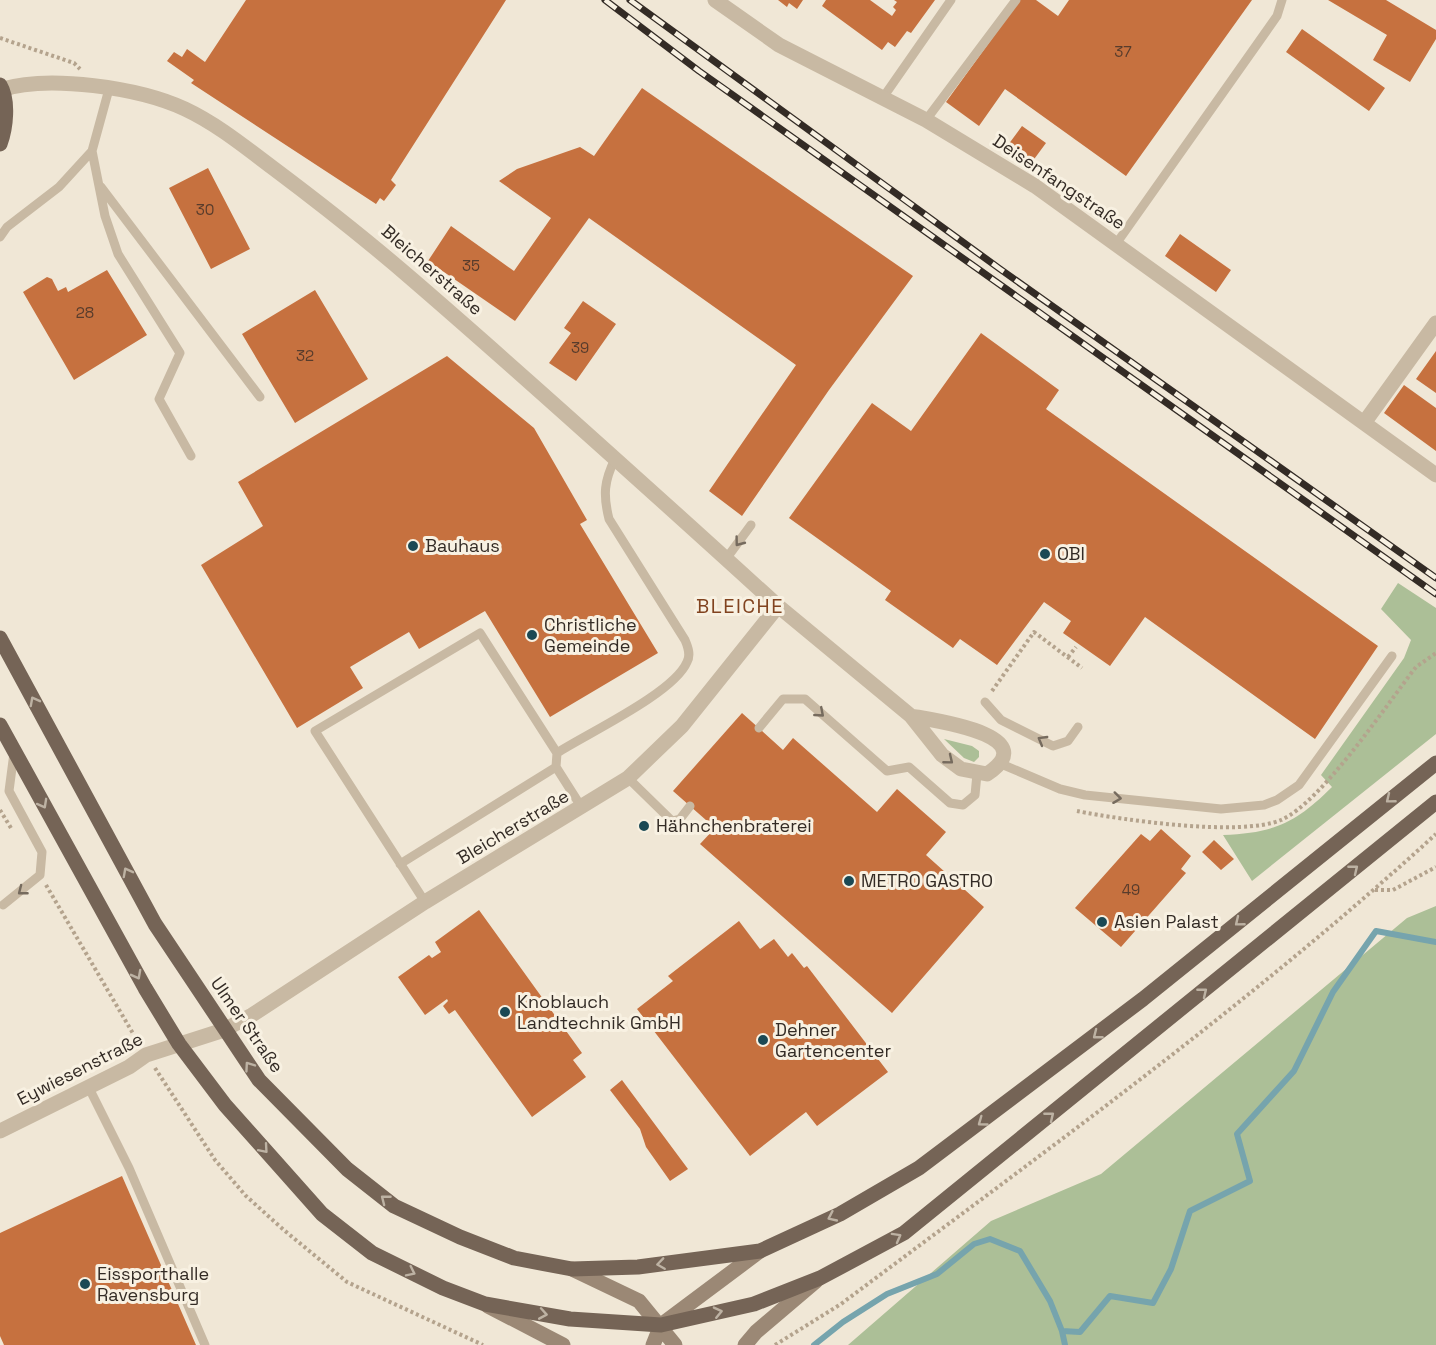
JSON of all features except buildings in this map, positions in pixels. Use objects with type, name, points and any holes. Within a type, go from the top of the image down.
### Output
[{"type":"main road","points":[[0,144],[3,135],[5,105],[1,88]]},
{"type":"main road","name":"Ulmer Straße","points":[[0,638],[155,924],[259,1080],[347,1169],[394,1206],[460,1237],[514,1258],[572,1269],[639,1301],[661,1325],[675,1345]]},
{"type":"main road","points":[[0,725],[145,988],[179,1044],[225,1105],[322,1214],[372,1253],[443,1288],[485,1305],[563,1345]]},
{"type":"main road","points":[[652,1345],[661,1325],[760,1251],[840,1214],[919,1168],[1134,1006],[1436,763]]},
{"type":"main road","points":[[485,1305],[570,1319],[661,1325],[753,1304],[820,1278],[904,1233],[1436,802]]},
{"type":"main road","points":[[572,1269],[638,1268],[760,1251]]},
{"type":"main road","points":[[744,1345],[756,1332],[820,1278]]},
{"type":"street","name":"Deisenfangstraße","points":[[716,0],[779,45],[926,120],[1035,186],[1436,475]]},
{"type":"street","name":"Bleicherstraße","points":[[1,88],[59,82],[103,88],[184,108],[219,128],[350,226],[518,370],[778,606],[911,716],[942,754],[961,769],[976,774]]},
{"type":"street","points":[[1364,423],[1436,323]]},
{"type":"street","name":"Bleicherstraße","points":[[224,1030],[259,1011],[425,902],[628,778],[682,726],[778,606]]},
{"type":"street","name":"Bleicherstraße","points":[[911,716],[972,728],[992,736]]},
{"type":"street","points":[[976,774],[987,774],[999,763],[1002,754],[1000,744],[992,736]]},
{"type":"street","name":"Eywiesenstraße","points":[[0,1131],[89,1088],[146,1055],[224,1030]]},
{"type":"lane","points":[[882,99],[951,0]]},
{"type":"lane","points":[[926,120],[1016,0]]},
{"type":"lane","points":[[1116,244],[1278,16],[1282,0]]},
{"type":"lane","points":[[103,88],[92,150],[105,216],[118,254],[180,353],[159,399],[192,456]]},
{"type":"lane","points":[[0,237],[7,227],[59,187],[92,150]]},
{"type":"lane","points":[[99,185],[260,397]]},
{"type":"lane","points":[[557,753],[675,680],[689,660],[689,649],[685,640],[609,519],[603,496],[606,477],[615,459]]},
{"type":"lane","points":[[726,559],[751,525]]},
{"type":"lane","points":[[425,902],[315,731],[480,633],[557,753],[556,767],[582,808]]},
{"type":"lane","points":[[999,763],[1060,789],[1084,795],[1221,809],[1247,807],[1277,800],[1299,785],[1313,768],[1392,657]]},
{"type":"lane","points":[[759,728],[783,699],[805,699],[886,771],[909,767],[950,802],[963,805],[975,795],[976,774]]},
{"type":"lane","points":[[985,702],[1001,720],[1053,746],[1068,741],[1078,727]]},
{"type":"lane","points":[[992,736],[1001,720]]},
{"type":"lane","points":[[3,905],[25,890],[40,875],[42,852],[9,791],[15,753]]},
{"type":"lane","points":[[400,864],[556,767]]},
{"type":"lane","points":[[628,778],[672,821],[680,819],[690,807]]},
{"type":"lane","points":[[89,1088],[129,1168],[206,1345]]},
{"type":"path","points":[[0,38],[74,63],[103,88]]},
{"type":"path","points":[[985,702],[1034,632],[1082,668]]},
{"type":"path","points":[[1068,657],[1076,647]]},
{"type":"path","points":[[1077,811],[1213,827],[1252,827],[1281,820],[1313,797],[1416,667],[1436,652]]},
{"type":"path","points":[[776,1345],[841,1304],[1220,1020],[1375,890],[1436,834]]},
{"type":"path","points":[[1375,890],[1393,890],[1436,867]]},
{"type":"green space","points":[[1398,583],[1436,608],[1436,734],[1252,881],[1223,835],[1256,832],[1283,824],[1307,809],[1332,787],[1321,775],[1404,658],[1411,640],[1381,609]]},
{"type":"green space","points":[[944,739],[972,746],[979,751],[979,757],[974,762],[964,758]]},
{"type":"green space","points":[[1436,906],[1436,1345],[848,1345],[991,1221],[1101,1174],[1407,918]]},
{"type":"waterway","points":[[814,1345],[843,1322],[887,1294],[937,1274],[974,1244],[990,1239],[1020,1251],[1050,1301],[1062,1331],[1080,1332],[1110,1296],[1153,1303],[1171,1269],[1190,1211],[1250,1181],[1237,1134],[1294,1071],[1333,992],[1376,931],[1436,942]]},
{"type":"waterway","points":[[1062,1331],[1065,1345]]},
{"type":"railway","points":[[605,0],[699,71],[1436,594]]},
{"type":"railway","points":[[630,0],[1000,269],[1436,578]]},
{"type":"place","name":"Bauhaus","points":[[413,546]]},
{"type":"place","name":"OBI","points":[[1045,554]]},
{"type":"place","name":"Christliche Gemeinde","points":[[532,635]]},
{"type":"place","name":"Hähnchenbraterei","points":[[644,826]]},
{"type":"place","name":"METRO GASTRO","points":[[849,881]]},
{"type":"place","name":"Asien Palast","points":[[1102,922]]},
{"type":"place","name":"Knoblauch Landtechnik GmbH","points":[[505,1012]]},
{"type":"place","name":"Dehner Gartencenter","points":[[763,1040]]},
{"type":"place","name":"Eissporthalle Ravensburg","points":[[85,1284]]},
{"type":"district","name":"BLEICHE","points":[[740,606]]}]
